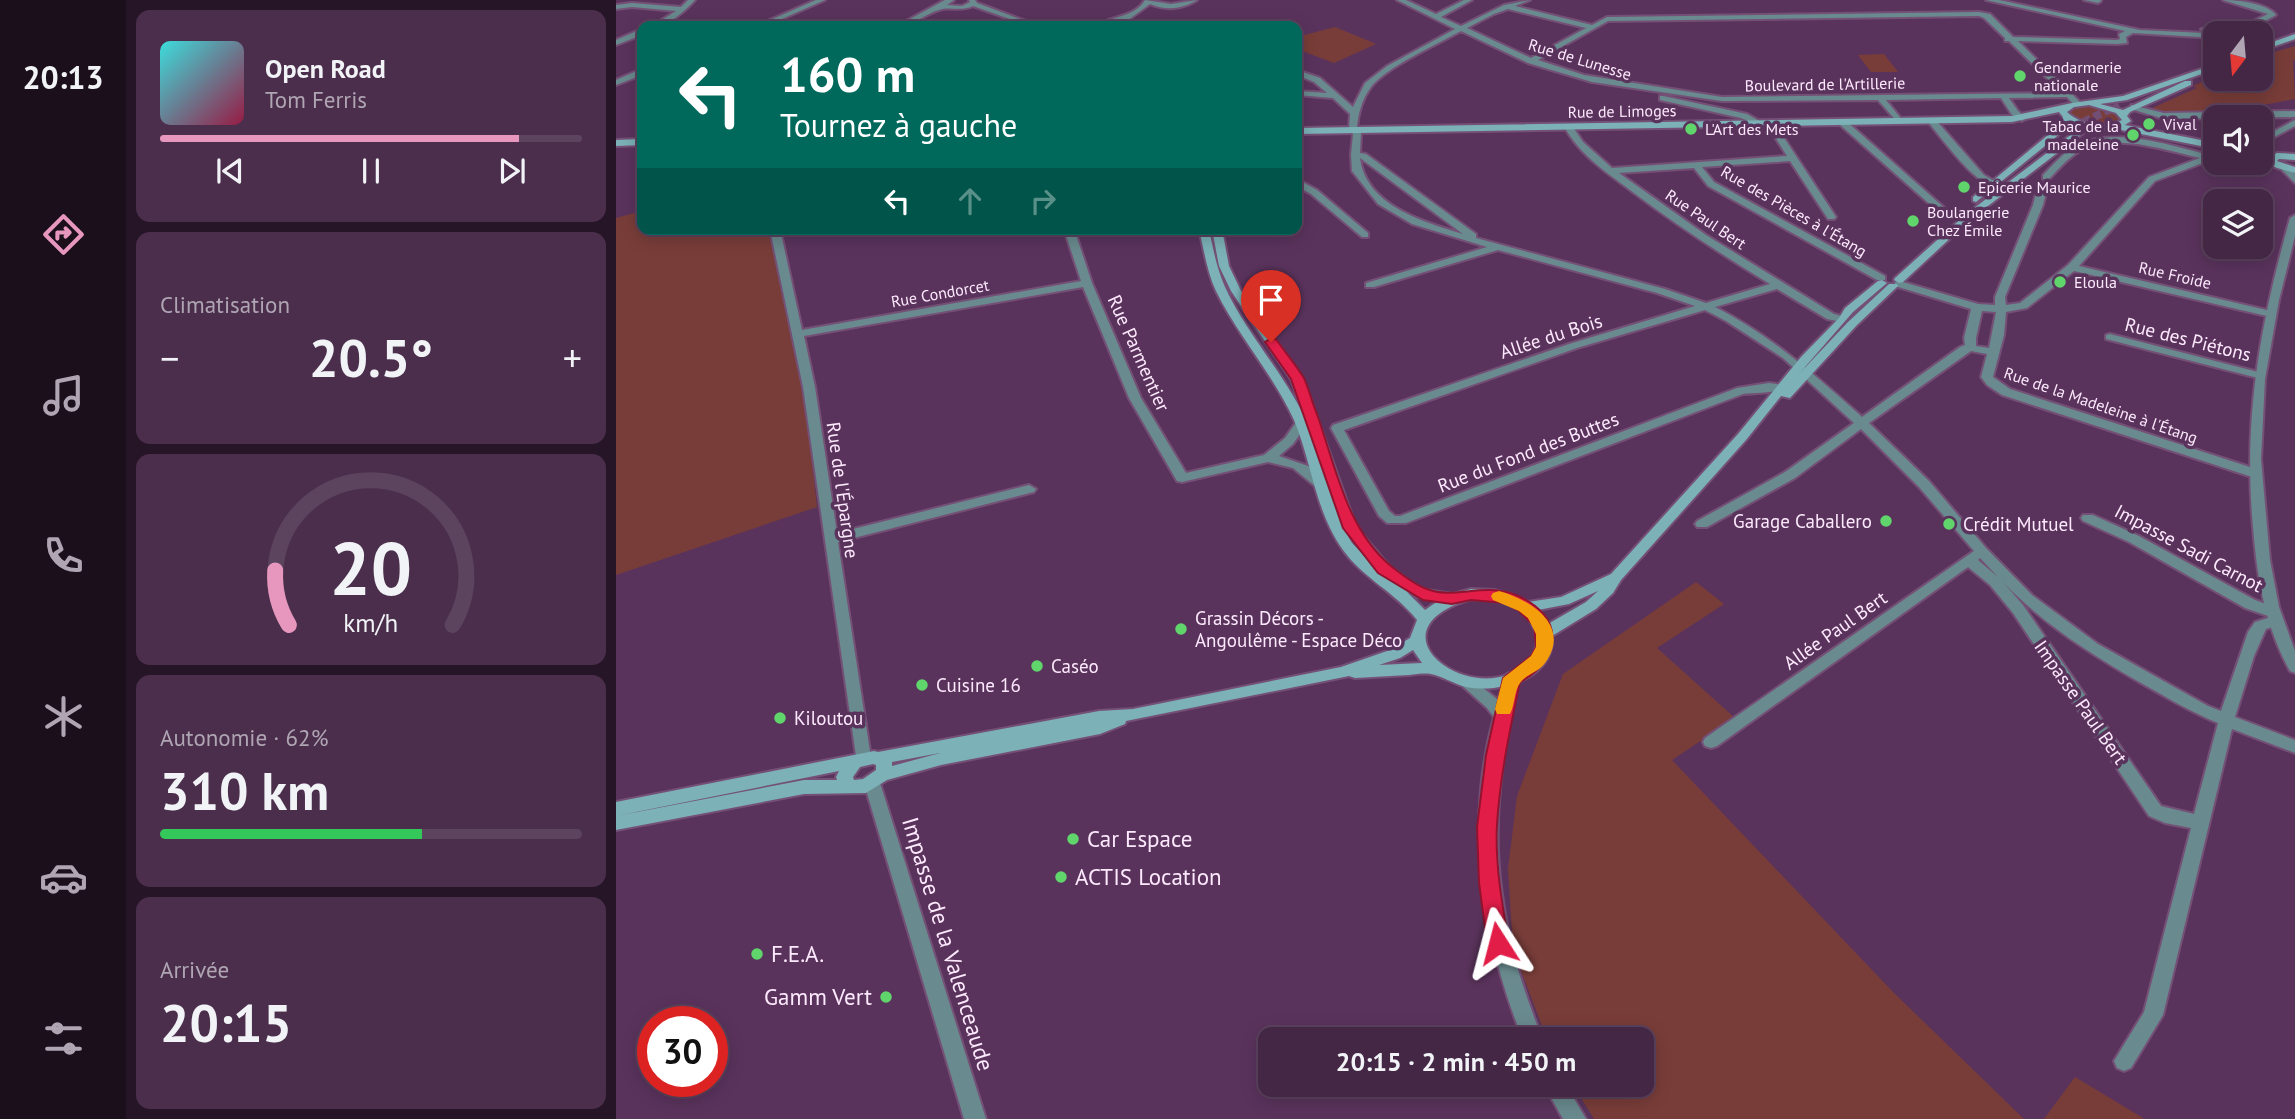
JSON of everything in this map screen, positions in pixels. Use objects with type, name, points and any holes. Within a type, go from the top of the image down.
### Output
[{"type":"main road","points":[[2273,42],[2295,36]]},
{"type":"main road","points":[[1742,437],[1772,411],[1801,371],[1847,321],[1955,217],[2064,126],[2066,114],[2078,104],[2124,98],[2203,71]]},
{"type":"main road","points":[[2116,126],[2123,113],[2203,73]]},
{"type":"main road","points":[[2123,113],[2203,73]]},
{"type":"main road","points":[[2092,104],[2123,113],[2144,128],[2203,141]]},
{"type":"main road","points":[[2066,114],[2094,126]]},
{"type":"main road","name":"Rue de Limoges","points":[[1302,131],[1899,121],[2066,114]]},
{"type":"main road","points":[[1993,184],[2007,183],[2083,129],[2094,126],[2116,126],[2203,142]]},
{"type":"main road","points":[[1890,281],[2073,127]]},
{"type":"main road","points":[[616,143],[637,142]]},
{"type":"main road","points":[[2273,157],[2295,157]]},
{"type":"main road","points":[[2277,158],[2290,169]]},
{"type":"main road","points":[[1206,235],[1222,293],[1283,385],[1301,424],[1321,484],[1326,509],[1349,550],[1384,585],[1418,609],[1424,619]]},
{"type":"main road","points":[[1218,235],[1224,266],[1236,290],[1297,379],[1350,528],[1384,569],[1408,587],[1423,594],[1452,598]]},
{"type":"main road","points":[[1545,634],[1557,624],[1589,609],[1604,595],[1616,577],[1742,437],[1780,388],[1801,371]]},
{"type":"main road","points":[[1525,607],[1564,601],[1616,577]]},
{"type":"main road","points":[[1490,594],[1525,607],[1535,615],[1545,634],[1544,647],[1538,659],[1527,670],[1512,678],[1497,682],[1466,682],[1435,668],[1423,655],[1418,640],[1424,619],[1436,607],[1452,598],[1490,594]]},
{"type":"main road","points":[[616,809],[870,767],[941,759],[1100,728],[1133,715],[1343,672],[1395,654],[1418,640]]},
{"type":"main road","points":[[1343,672],[1435,668]]},
{"type":"main road","points":[[848,784],[844,777],[870,767]]},
{"type":"main road","points":[[616,823],[804,787],[848,784],[859,787],[870,767]]},
{"type":"street","points":[[664,21],[692,0]]},
{"type":"street","points":[[774,21],[822,0]]},
{"type":"street","points":[[934,0],[993,12]]},
{"type":"street","points":[[1111,21],[1146,5],[1148,0],[1159,6]]},
{"type":"street","points":[[1131,21],[1143,11],[1159,6],[1183,5],[1195,0]]},
{"type":"street","name":"Rue de Lunesse","points":[[1400,0],[1531,61],[1584,77],[1744,116],[1759,123]]},
{"type":"street","points":[[1437,16],[1469,0]]},
{"type":"street","points":[[1527,0],[1504,6],[1375,77],[1354,113],[1357,170],[1366,186],[1389,207],[1415,222],[1482,243],[1661,291],[1704,306],[1730,319],[1787,356],[1863,424],[1924,484],[1975,555],[2083,641],[2142,677],[2232,724],[2295,747]]},
{"type":"street","points":[[1987,16],[1991,12],[1989,0],[2132,30],[2203,35]]},
{"type":"street","points":[[2087,0],[2098,1]]},
{"type":"street","points":[[2166,34],[2237,29],[2261,22],[2272,15],[2226,0]]},
{"type":"street","points":[[963,8],[972,2],[1020,21]]},
{"type":"street","points":[[912,21],[948,3]]},
{"type":"street","points":[[616,7],[632,5],[682,9]]},
{"type":"street","points":[[1504,6],[1593,27]]},
{"type":"street","points":[[1531,61],[1607,19],[1829,10],[1972,13],[1987,16],[2078,104]]},
{"type":"street","points":[[1122,21],[1130,14]]},
{"type":"street","points":[[2008,39],[2124,41],[2122,36],[2132,30]]},
{"type":"street","points":[[616,43],[637,34]]},
{"type":"street","points":[[616,83],[637,74]]},
{"type":"street","points":[[1302,74],[1317,80],[1354,113]]},
{"type":"street","name":"Boulevard de l'Artillerie","points":[[1584,77],[1722,99],[2068,95]]},
{"type":"street","points":[[1302,93],[1335,96]]},
{"type":"street","points":[[2004,96],[2013,111],[2027,116]]},
{"type":"street","points":[[1880,97],[1899,121]]},
{"type":"street","points":[[2134,107],[2164,116],[2295,114]]},
{"type":"street","points":[[1931,120],[1981,177],[1993,184]]},
{"type":"street","points":[[1842,122],[1943,211],[1955,217]]},
{"type":"street","points":[[1770,123],[1831,217]]},
{"type":"street","points":[[2273,135],[2295,124]]},
{"type":"street","name":"Rue Paul Bert","points":[[1567,126],[1575,140],[1610,171],[1677,222],[1831,317],[1847,321]]},
{"type":"street","points":[[2063,144],[2078,149],[2099,143],[2130,143],[2203,154]]},
{"type":"street","name":"Rue de la Madeleine à l'Étang","points":[[2078,149],[2045,181],[2000,303],[2002,326],[1992,352],[1987,377],[1991,383],[2006,391],[2254,473]]},
{"type":"street","points":[[1355,155],[1363,156],[1482,243]]},
{"type":"street","points":[[1610,171],[1794,158]]},
{"type":"street","points":[[2000,303],[2023,306],[2071,267],[2152,179],[2203,160]]},
{"type":"street","name":"Rue des Pièces à l'Étang","points":[[1696,165],[1710,184],[1890,281],[1977,307],[2000,303]]},
{"type":"street","points":[[2290,169],[2295,180]]},
{"type":"street","points":[[1302,185],[1365,235]]},
{"type":"street","points":[[2295,218],[2258,375],[2254,473],[2259,534],[2273,616],[2281,641],[2295,667]]},
{"type":"street","name":"Rue de l'Épargne","points":[[776,235],[809,387],[831,539],[870,767]]},
{"type":"street","name":"Rue Parmentier","points":[[1071,235],[1087,282],[1135,398],[1182,478],[1268,458],[1289,441],[1301,424]]},
{"type":"street","points":[[1370,285],[1497,247]]},
{"type":"street","name":"Rue Froide","points":[[2071,267],[2271,314]]},
{"type":"street","name":"Rue Condorcet","points":[[798,334],[1087,282]]},
{"type":"street","name":"Allée du Bois","points":[[1337,428],[1573,346],[1779,285]]},
{"type":"street","points":[[1971,348],[1970,338],[1977,307]]},
{"type":"street","name":"Rue des Piétons","points":[[2110,337],[2258,375]]},
{"type":"street","points":[[1702,524],[1790,475],[1957,354],[1971,348],[1992,352]]},
{"type":"street","name":"Rue du Fond des Buttes","points":[[1337,428],[1384,513],[1392,520],[1401,520],[1741,391],[1780,388]]},
{"type":"street","points":[[1268,458],[1293,462],[1306,469],[1321,484]]},
{"type":"street","points":[[831,539],[1029,489]]},
{"type":"street","name":"Impasse Sadi Carnot","points":[[2088,518],[2153,550],[2273,616]]},
{"type":"street","name":"Allée Paul Bert","points":[[1711,742],[1975,555]]},
{"type":"street","name":"Impasse Paul Bert","points":[[1975,555],[2018,610],[2155,811],[2165,816],[2202,823]]},
{"type":"street","points":[[2124,1060],[2153,1015],[2202,823],[2256,631],[2273,616]]},
{"type":"street","points":[[1512,678],[1502,717],[1487,827],[1489,883],[1498,943],[1527,1027]]},
{"type":"street","points":[[1466,682],[1493,705],[1502,717]]},
{"type":"street","name":"Impasse de la Valenceaude","points":[[870,767],[975,1119]]},
{"type":"street","points":[[1561,1097],[1575,1119]]},
{"type":"shaded area","points":[[1335,27],[1376,44],[1334,63],[1302,51],[1302,36]]},
{"type":"shaded area","points":[[2295,46],[2295,99],[2263,105],[2203,105],[2203,112],[2166,113],[2150,109],[2197,88],[2193,86],[2203,81],[2203,91],[2273,91],[2273,52]]},
{"type":"shaded area","points":[[1884,54],[1898,72],[1871,72],[1858,55]]},
{"type":"shaded area","points":[[2080,106],[2108,110],[2121,120],[2101,125],[2079,120],[2069,111]]},
{"type":"shaded area","points":[[637,212],[637,235],[776,235],[798,335],[817,507],[616,575],[616,218]]},
{"type":"shaded area","points":[[1696,582],[1724,604],[1657,648],[1735,718],[1672,760],[1893,992],[2024,1119],[1594,1119],[1580,1097],[1654,1097],[1654,1027],[1542,1027],[1513,950],[1508,869],[1517,796],[1563,674]]},
{"type":"shaded area","points":[[2075,1077],[2143,1118],[2143,1119],[2044,1119]]},
{"type":"tunnel","points":[[2073,127],[2119,105]]},
{"type":"slow traffic","points":[[1499,596],[1525,607],[1535,615],[1545,634],[1544,647],[1538,659],[1527,670],[1512,678],[1504,709]]},
{"type":"place","name":"Gendarmerie nationale","points":[[2020,76]]},
{"type":"place","name":"Vival","points":[[2149,124]]},
{"type":"place","name":"L'Art des Mets","points":[[1691,129]]},
{"type":"place","name":"Tabac de la madeleine","points":[[2133,135]]},
{"type":"place","name":"Epicerie Maurice","points":[[1964,187]]},
{"type":"place","name":"Boulangerie Chez Émile","points":[[1913,221]]},
{"type":"place","name":"Eloula","points":[[2060,282]]},
{"type":"place","name":"Garage Caballero","points":[[1886,521]]},
{"type":"place","name":"Crédit Mutuel","points":[[1949,524]]},
{"type":"place","name":"Grassin Décors - Angoulême - Espace Déco","points":[[1181,629]]},
{"type":"place","name":"Caséo","points":[[1037,666]]},
{"type":"place","name":"Cuisine 16","points":[[922,685]]},
{"type":"place","name":"Kiloutou","points":[[780,718]]},
{"type":"place","name":"Car Espace","points":[[1073,839]]},
{"type":"place","name":"ACTIS Location","points":[[1061,877]]},
{"type":"place","name":"F.E.A.","points":[[757,954]]},
{"type":"place","name":"Gamm Vert","points":[[886,997]]},
{"type":"route","points":[[1271,342],[1297,379],[1320,437],[1341,509],[1350,528],[1384,569],[1408,587],[1435,597],[1490,594],[1509,599],[1535,615],[1545,634],[1544,647],[1538,659],[1527,670],[1512,678],[1495,755],[1487,827],[1489,883],[1498,943]]}]
